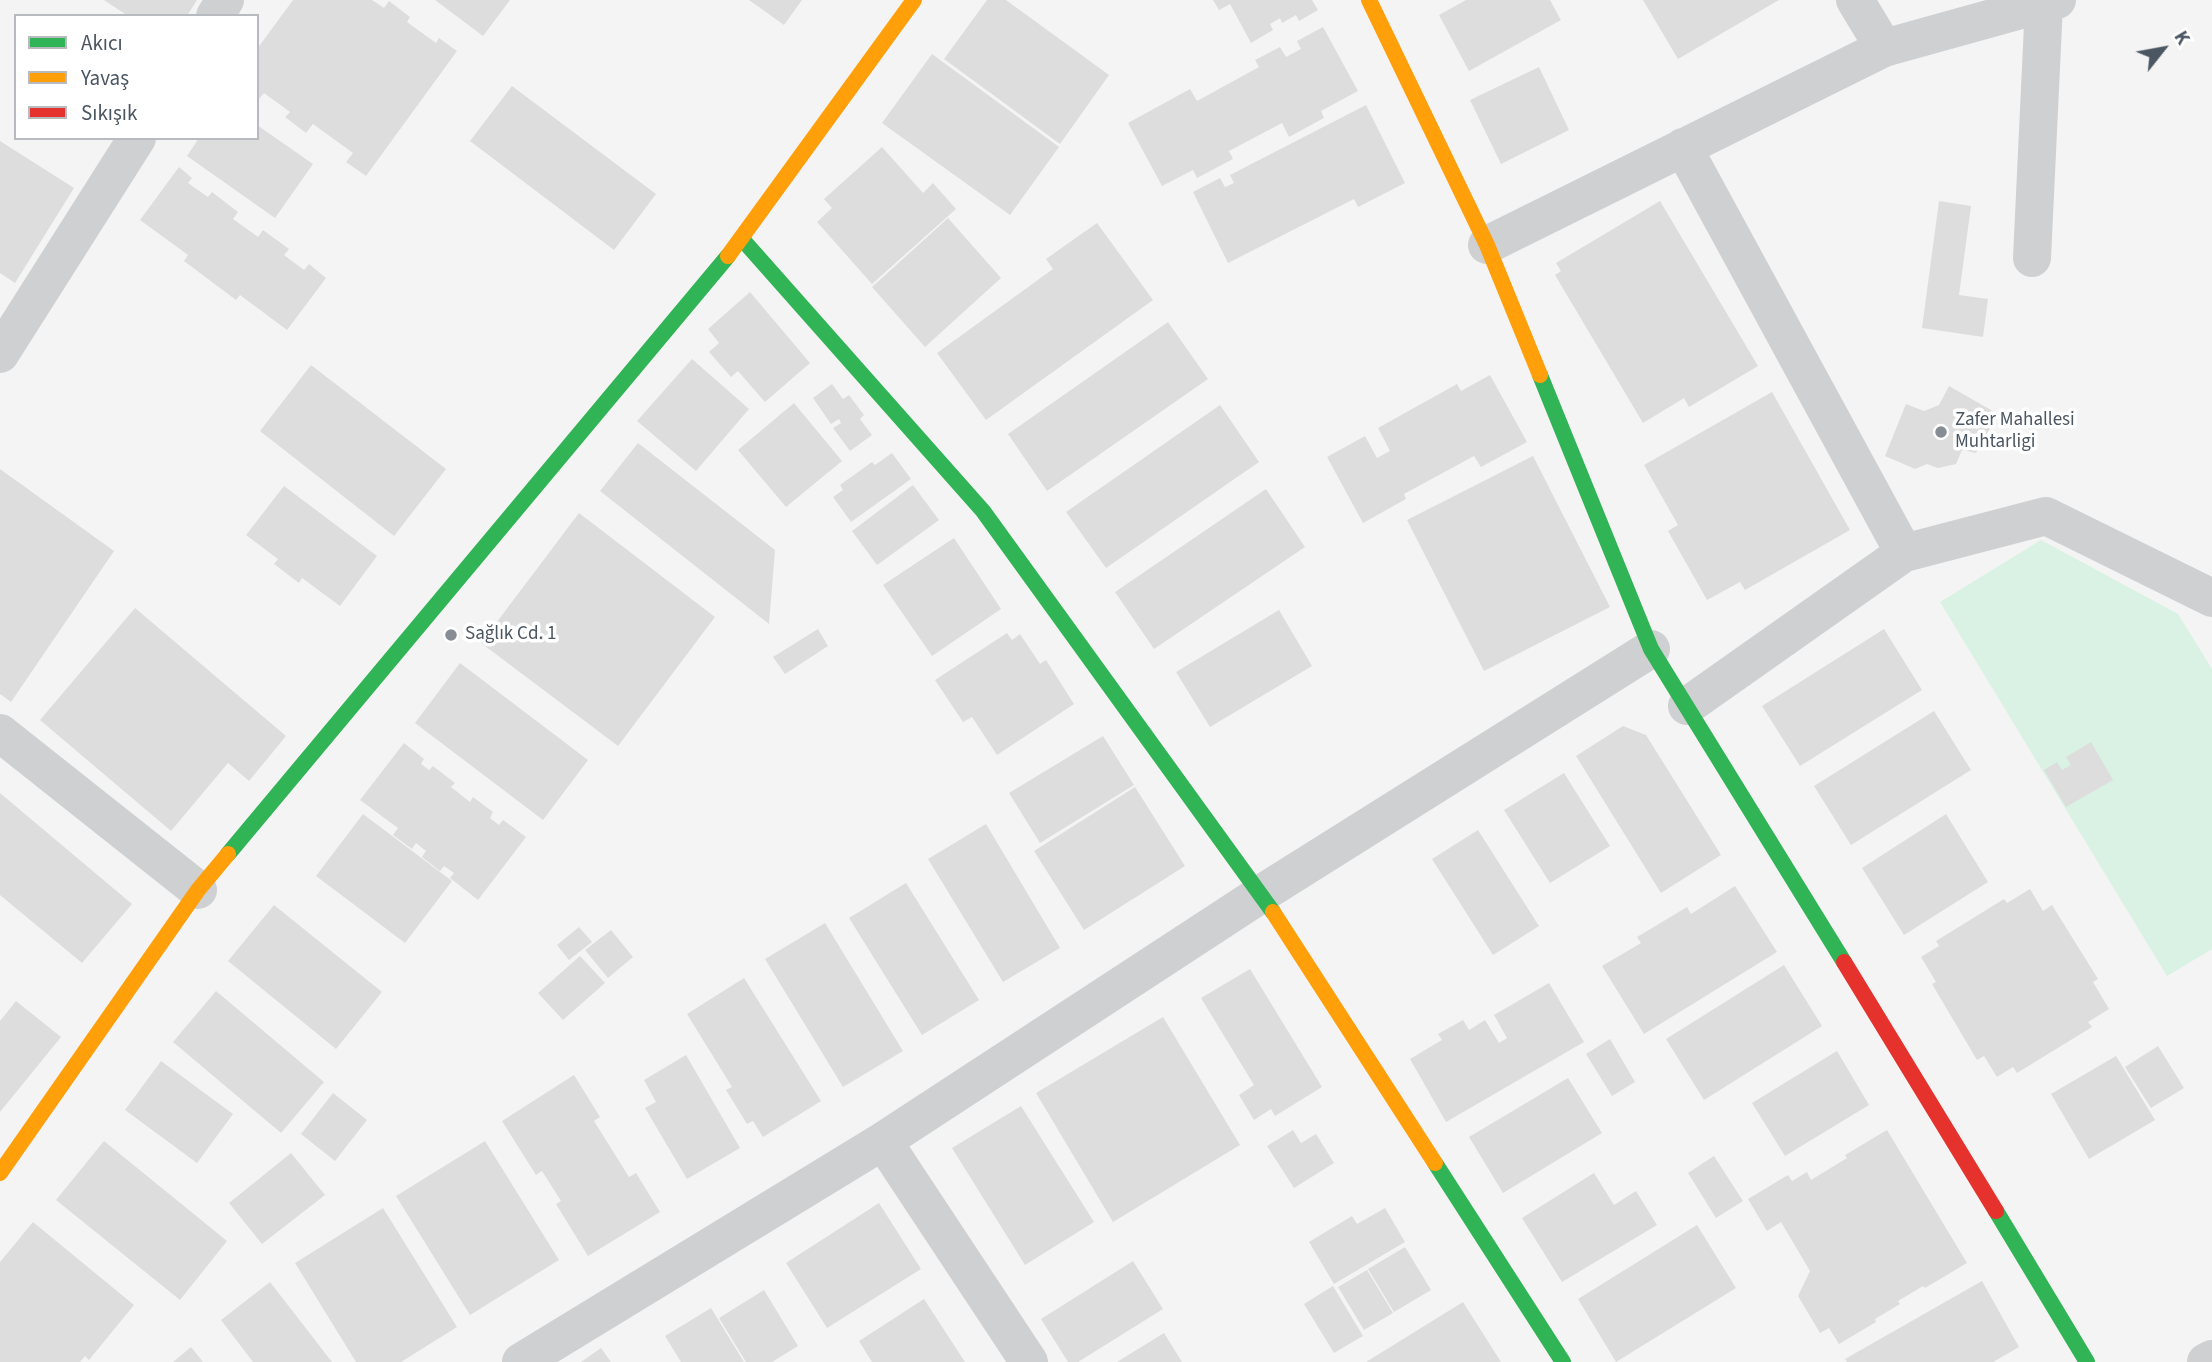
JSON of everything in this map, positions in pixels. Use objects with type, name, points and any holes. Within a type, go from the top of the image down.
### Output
[{"type":"street","points":[[0,1173],[198,890],[742,239],[914,0]]},
{"type":"street","points":[[1369,0],[1487,245],[1651,649],[1924,1091],[2087,1362]]},
{"type":"street","points":[[1855,0],[1884,48]]},
{"type":"street","points":[[1487,245],[1884,48],[2051,2],[2032,258]]},
{"type":"street","points":[[0,354],[136,140]]},
{"type":"street","points":[[1683,148],[1904,553]]},
{"type":"street","points":[[742,239],[983,511],[1261,894],[1563,1362]]},
{"type":"street","points":[[1687,706],[1904,553],[2046,516],[2212,598]]},
{"type":"street","points":[[521,1362],[883,1141],[1261,894],[1651,649]]},
{"type":"street","points":[[0,733],[198,890]]},
{"type":"street","points":[[883,1141],[1029,1362]]},
{"type":"street","points":[[2206,1362],[2212,1359]]},
{"type":"green space","points":[[2041,540],[2178,614],[2212,669],[2212,949],[2167,976],[1940,602]]},
{"type":"building","points":[[104,0],[197,0],[188,14],[125,14]]},
{"type":"building","points":[[293,0],[372,0],[384,8],[389,1],[410,17],[407,22],[436,43],[439,38],[457,51],[366,176],[346,162],[353,153],[313,124],[306,133],[285,117],[290,112],[264,93],[259,99],[259,46]]},
{"type":"building","points":[[435,0],[510,0],[483,36]]},
{"type":"building","points":[[749,0],[802,0],[784,25]]},
{"type":"building","points":[[987,0],[1006,0],[1109,75],[1060,144],[944,59]]},
{"type":"building","points":[[1213,0],[1312,0],[1318,10],[1299,21],[1296,15],[1282,23],[1280,18],[1270,24],[1273,30],[1251,43],[1230,4],[1219,10]]},
{"type":"building","points":[[1466,0],[1550,0],[1561,20],[1469,71],[1439,15]]},
{"type":"building","points":[[1643,0],[1779,0],[1678,59]]},
{"type":"building","points":[[1323,27],[1358,91],[1321,111],[1324,118],[1289,137],[1282,123],[1229,151],[1233,159],[1197,178],[1193,170],[1162,186],[1128,123],[1190,89],[1197,101],[1259,67],[1255,60],[1280,47],[1286,57],[1301,49],[1297,41]]},
{"type":"building","points":[[932,54],[1059,147],[1010,215],[882,123]]},
{"type":"building","points":[[1539,67],[1569,130],[1501,164],[1470,100]]},
{"type":"building","points":[[512,86],[656,194],[614,250],[470,141]]},
{"type":"building","points":[[1366,105],[1405,183],[1358,207],[1354,199],[1228,263],[1193,192],[1220,178],[1225,187],[1234,183],[1230,175]]},
{"type":"building","points":[[259,126],[313,164],[275,218],[187,156],[198,140],[259,140]]},
{"type":"building","points":[[0,141],[74,188],[15,283],[0,273]]},
{"type":"building","points":[[882,147],[923,193],[933,183],[956,209],[872,284],[817,222],[832,208],[824,199]]},
{"type":"building","points":[[179,167],[192,178],[188,183],[208,197],[212,192],[238,212],[233,219],[258,237],[263,230],[289,249],[284,255],[304,270],[309,264],[326,278],[287,330],[240,295],[236,300],[184,261],[188,255],[140,220]]},
{"type":"building","points":[[1660,201],[1758,366],[1689,407],[1684,398],[1643,423],[1555,275],[1561,271],[1556,263]]},
{"type":"building","points":[[1939,201],[1971,206],[1959,295],[1988,299],[1983,337],[1922,328]]},
{"type":"building","points":[[948,218],[1001,278],[925,347],[872,287]]},
{"type":"building","points":[[1097,223],[1153,300],[986,420],[937,353],[1053,269],[1046,259]]},
{"type":"building","points":[[750,292],[810,363],[765,402],[738,371],[731,377],[709,352],[719,343],[708,329]]},
{"type":"building","points":[[1168,322],[1208,379],[1047,491],[1008,434]]},
{"type":"building","points":[[692,359],[749,409],[696,471],[637,421]]},
{"type":"building","points":[[311,365],[446,469],[394,536],[260,431]]},
{"type":"building","points":[[1490,375],[1527,442],[1481,467],[1474,456],[1404,494],[1406,499],[1363,523],[1327,457],[1365,436],[1377,458],[1390,451],[1378,428],[1457,384],[1461,391]]},
{"type":"building","points":[[832,384],[843,399],[849,395],[864,415],[860,419],[872,435],[850,451],[833,428],[841,423],[839,419],[831,424],[813,398]]},
{"type":"building","name":"Zafer Mahallesi Muhtarligi","points":[[1949,386],[1998,414],[1976,453],[1962,450],[1956,464],[1938,468],[1927,464],[1915,469],[1885,456],[1906,404],[1924,411],[1939,405]]},
{"type":"building","points":[[1772,392],[1850,530],[1745,590],[1740,582],[1707,600],[1668,531],[1678,525],[1644,465]]},
{"type":"building","points":[[794,403],[842,461],[786,507],[738,450]]},
{"type":"building","points":[[1220,405],[1259,462],[1106,568],[1066,512]]},
{"type":"building","points":[[638,443],[775,550],[769,624],[600,491]]},
{"type":"building","points":[[892,453],[911,479],[851,522],[833,497],[843,490],[840,485],[872,462],[875,465]]},
{"type":"building","points":[[1533,456],[1610,607],[1484,671],[1407,520]]},
{"type":"building","points":[[0,469],[114,551],[11,702],[0,694]]},
{"type":"building","points":[[913,485],[939,520],[877,565],[852,531]]},
{"type":"building","points":[[284,486],[377,556],[340,606],[302,578],[299,583],[274,564],[278,559],[246,535]]},
{"type":"building","points":[[1266,489],[1305,547],[1154,649],[1115,592]]},
{"type":"building","points":[[579,513],[715,617],[618,746],[481,643]]},
{"type":"building","points":[[954,538],[1001,609],[932,656],[883,585]]},
{"type":"building","points":[[135,608],[286,736],[249,781],[228,763],[171,831],[40,720]]},
{"type":"building","points":[[1279,610],[1312,666],[1210,727],[1176,672]]},
{"type":"building","points":[[818,629],[828,646],[785,674],[773,657]]},
{"type":"building","points":[[1884,629],[1922,690],[1800,766],[1762,706]]},
{"type":"building","points":[[1007,633],[1012,640],[1020,634],[1040,664],[1046,660],[1074,704],[997,755],[972,717],[963,722],[935,680]]},
{"type":"building","points":[[460,663],[588,760],[543,820],[415,723]]},
{"type":"building","points":[[1934,711],[1971,770],[1851,845],[1814,786]]},
{"type":"building","points":[[1623,726],[1646,735],[1721,855],[1661,893],[1576,756]]},
{"type":"building","points":[[1103,736],[1134,785],[1040,843],[1009,793]]},
{"type":"building","points":[[2091,742],[2113,780],[2066,807],[2044,770],[2057,762],[2062,770],[2071,765],[2066,757]]},
{"type":"building","points":[[404,743],[424,759],[421,764],[429,770],[433,766],[455,783],[451,787],[470,802],[473,797],[493,812],[490,818],[499,825],[503,820],[526,837],[478,900],[450,878],[454,873],[444,866],[440,871],[422,857],[426,851],[416,843],[412,849],[393,835],[398,828],[360,800]]},
{"type":"building","points":[[1564,773],[1610,846],[1550,883],[1504,810]]},
{"type":"building","points":[[1135,787],[1185,866],[1084,930],[1034,851]]},
{"type":"building","points":[[0,793],[132,904],[82,963],[0,895]]},
{"type":"building","points":[[363,814],[452,881],[405,943],[316,876]]},
{"type":"building","points":[[1946,814],[1988,882],[1904,935],[1862,868]]},
{"type":"building","points":[[986,824],[1060,948],[1003,982],[928,859]]},
{"type":"building","points":[[1478,830],[1539,926],[1493,955],[1432,859]]},
{"type":"building","points":[[906,883],[979,1000],[922,1035],[849,918]]},
{"type":"building","points":[[1735,886],[1777,952],[1644,1034],[1602,966],[1641,943],[1637,937],[1687,907],[1691,914]]},
{"type":"building","points":[[2030,889],[2043,911],[2052,905],[2098,979],[2093,982],[2109,1009],[2088,1022],[2092,1027],[2017,1073],[2013,1067],[1997,1077],[1984,1056],[1977,1060],[1932,984],[1936,982],[1921,957],[1939,946],[1936,941],[2004,899],[2007,903]]},
{"type":"building","points":[[274,905],[382,992],[336,1049],[228,961]]},
{"type":"building","points":[[825,923],[903,1051],[843,1087],[765,959]]},
{"type":"building","points":[[579,927],[592,942],[569,960],[557,945]]},
{"type":"building","points":[[611,930],[633,957],[608,978],[585,950]]},
{"type":"building","points":[[580,956],[605,983],[563,1020],[538,993]]},
{"type":"building","points":[[1784,965],[1822,1026],[1704,1100],[1666,1039]]},
{"type":"building","points":[[1250,969],[1322,1087],[1275,1116],[1271,1109],[1254,1120],[1239,1095],[1254,1085],[1201,998]]},
{"type":"building","points":[[744,978],[821,1101],[763,1137],[753,1121],[747,1124],[726,1090],[732,1087],[687,1014]]},
{"type":"building","points":[[1549,983],[1584,1042],[1446,1122],[1410,1059],[1442,1040],[1438,1034],[1463,1020],[1469,1030],[1485,1020],[1499,1043],[1507,1038],[1494,1015]]},
{"type":"building","points":[[216,991],[324,1082],[281,1133],[173,1042]]},
{"type":"building","points":[[16,1001],[61,1037],[0,1112],[0,1021]]},
{"type":"building","points":[[1163,1017],[1240,1145],[1113,1222],[1036,1093]]},
{"type":"building","points":[[1610,1039],[1635,1082],[1612,1096],[1586,1054]]},
{"type":"building","points":[[2158,1046],[2184,1088],[2151,1108],[2125,1067]]},
{"type":"building","points":[[1837,1051],[1869,1105],[1785,1156],[1752,1103]]},
{"type":"building","points":[[686,1055],[740,1148],[687,1179],[645,1108],[656,1102],[644,1080]]},
{"type":"building","points":[[2116,1056],[2155,1120],[2089,1159],[2051,1094]]},
{"type":"building","points":[[161,1061],[233,1114],[197,1163],[125,1110]]},
{"type":"building","points":[[574,1075],[600,1117],[594,1121],[629,1177],[636,1173],[660,1212],[588,1256],[556,1204],[561,1201],[542,1171],[536,1175],[502,1121]]},
{"type":"building","points":[[1568,1078],[1602,1133],[1503,1193],[1469,1137]]},
{"type":"building","points":[[333,1093],[367,1120],[335,1161],[301,1134]]},
{"type":"building","points":[[1021,1106],[1094,1222],[1025,1265],[952,1148]]},
{"type":"building","points":[[1293,1130],[1301,1143],[1316,1134],[1334,1163],[1294,1188],[1267,1146]]},
{"type":"building","points":[[1887,1130],[1967,1263],[1898,1301],[1900,1304],[1875,1319],[1876,1322],[1839,1344],[1829,1328],[1820,1333],[1798,1296],[1810,1271],[1781,1222],[1767,1231],[1748,1199],[1788,1175],[1792,1181],[1807,1172],[1811,1180],[1847,1158],[1845,1155]]},
{"type":"building","points":[[104,1141],[227,1241],[180,1300],[56,1200]]},
{"type":"building","points":[[485,1141],[559,1260],[470,1315],[396,1196]]},
{"type":"building","points":[[291,1153],[325,1195],[262,1244],[229,1203]]},
{"type":"building","points":[[1714,1156],[1743,1201],[1716,1218],[1688,1173]]},
{"type":"building","points":[[1594,1173],[1614,1205],[1636,1191],[1657,1225],[1562,1282],[1522,1218]]},
{"type":"building","points":[[879,1203],[921,1269],[827,1328],[786,1263]]},
{"type":"building","points":[[383,1208],[457,1327],[401,1362],[356,1362],[295,1263]]},
{"type":"building","points":[[1385,1208],[1405,1242],[1334,1284],[1309,1242],[1352,1216],[1357,1224]]},
{"type":"building","points":[[33,1222],[134,1305],[89,1360],[85,1356],[80,1362],[0,1362],[0,1262]]},
{"type":"building","points":[[1697,1225],[1736,1288],[1616,1362],[1578,1299]]},
{"type":"building","points":[[1405,1247],[1431,1290],[1394,1312],[1368,1269]]},
{"type":"building","points":[[1133,1261],[1163,1309],[1078,1362],[1068,1362],[1041,1319]]},
{"type":"building","points":[[1367,1270],[1393,1313],[1364,1330],[1338,1287]]},
{"type":"building","points":[[1982,1281],[2019,1347],[1993,1362],[1847,1362],[1845,1359]]},
{"type":"building","points":[[270,1282],[332,1362],[253,1362],[221,1320]]},
{"type":"building","points":[[1333,1286],[1363,1336],[1334,1353],[1304,1304]]},
{"type":"building","points":[[764,1290],[798,1346],[772,1362],[746,1362],[719,1318]]},
{"type":"building","points":[[924,1299],[965,1362],[872,1362],[859,1341]]},
{"type":"building","points":[[1463,1302],[1501,1362],[1366,1362]]},
{"type":"building","points":[[711,1308],[744,1362],[681,1362],[665,1336]]},
{"type":"building","points":[[1164,1333],[1182,1362],[1117,1362]]},
{"type":"building","points":[[191,1347],[203,1362],[173,1362]]},
{"type":"building","points":[[601,1348],[611,1362],[581,1362]]},
{"type":"traffic: fast","points":[[742,239],[983,511],[1273,912]]},
{"type":"traffic: fast","points":[[228,854],[728,256]]},
{"type":"traffic: fast","points":[[1540,375],[1651,649],[1844,962]]},
{"type":"traffic: fast","points":[[1435,1163],[1563,1362]]},
{"type":"traffic: fast","points":[[1996,1211],[2087,1362]]},
{"type":"traffic: slow","points":[[728,256],[914,0]]},
{"type":"traffic: slow","points":[[1369,0],[1487,245],[1540,375]]},
{"type":"traffic: slow","points":[[0,1173],[198,890],[228,854]]},
{"type":"traffic: slow","points":[[1273,912],[1435,1163]]},
{"type":"traffic: jam","points":[[1844,962],[1996,1211]]},
{"type":"place","name":"Zafer Mahallesi Muhtarligi","points":[[1941,432]]},
{"type":"place","name":"Sağlık Cd. 1","points":[[451,635]]}]
